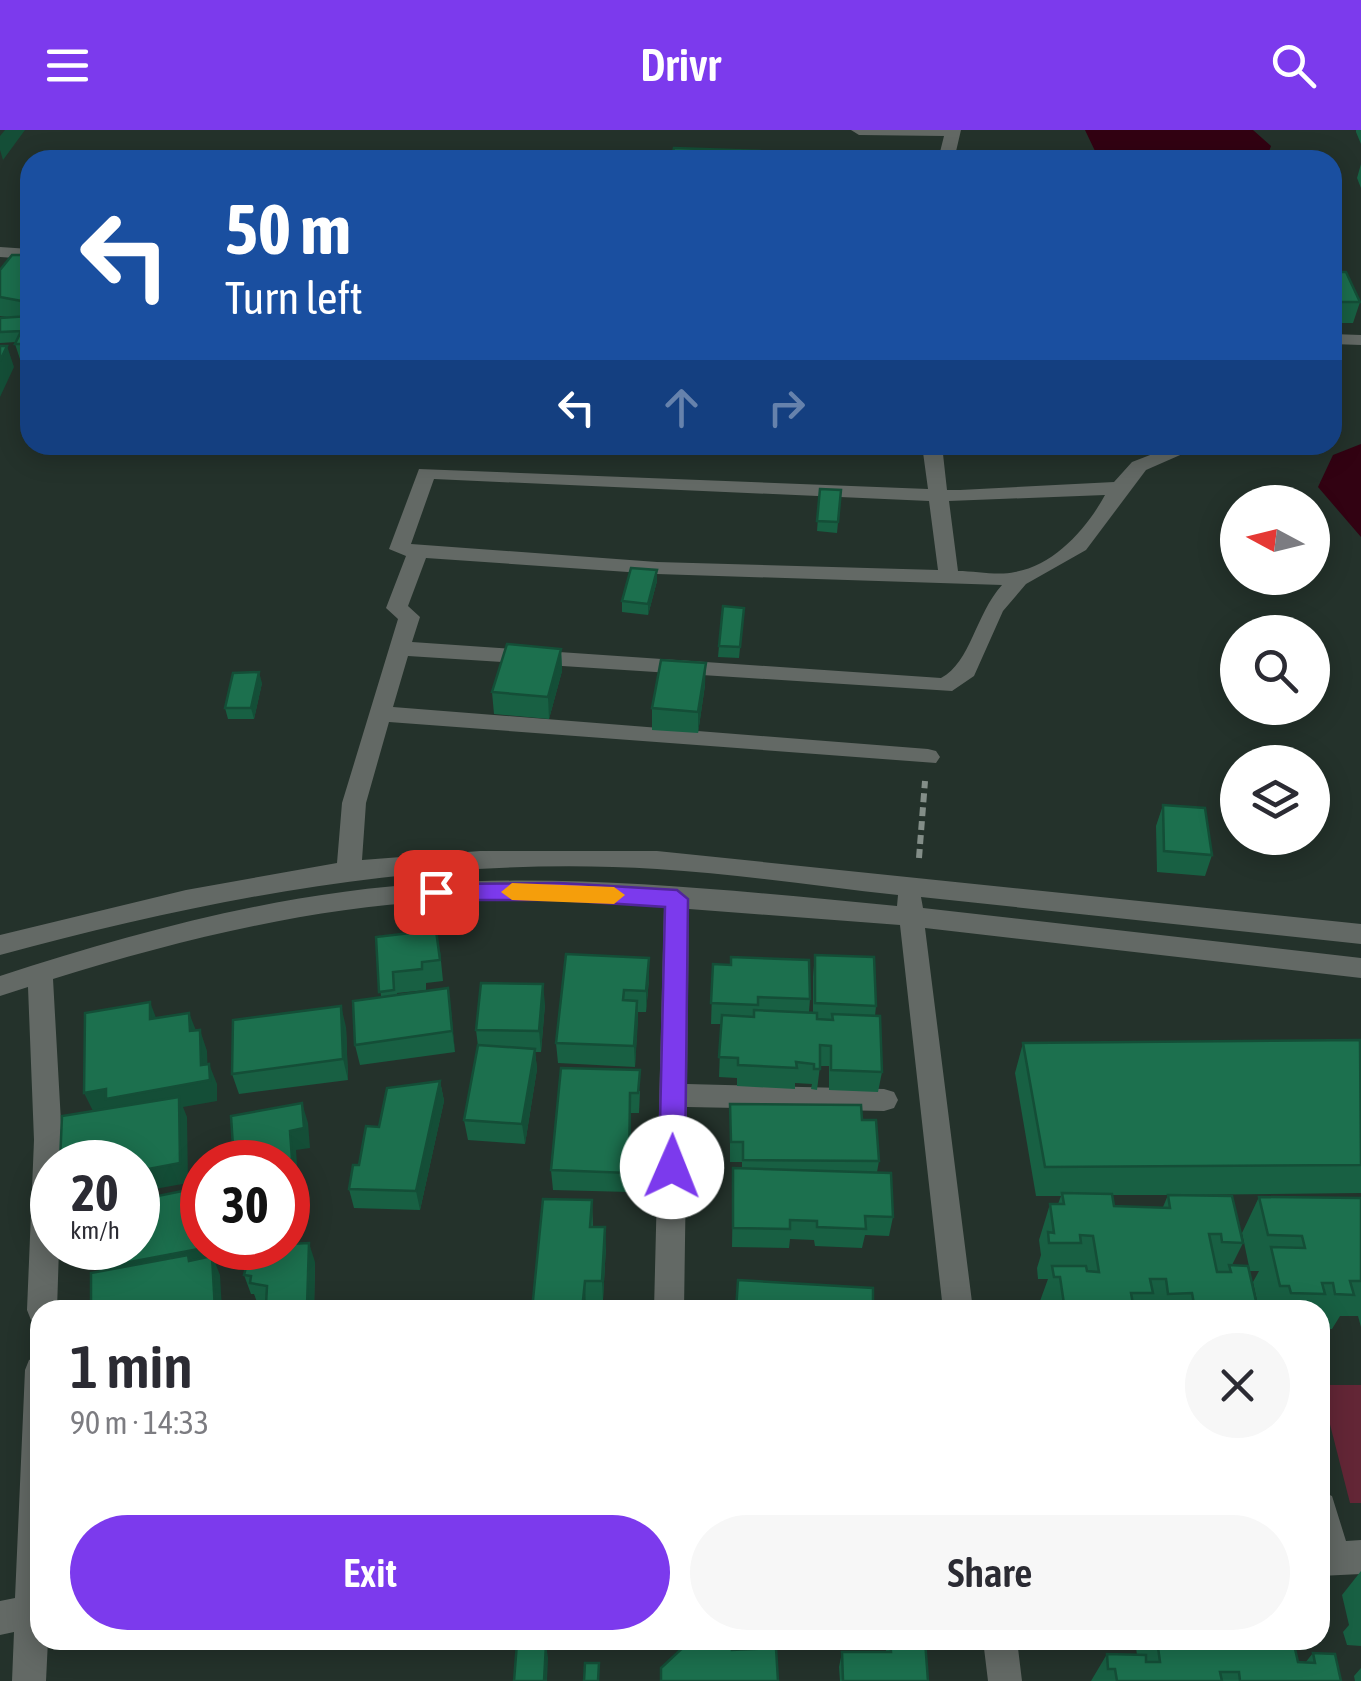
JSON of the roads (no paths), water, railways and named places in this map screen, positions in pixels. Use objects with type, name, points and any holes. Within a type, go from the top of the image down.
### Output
[{"type":"street","points":[[859,130],[953,131]]},
{"type":"street","points":[[933,455],[950,579]]},
{"type":"street","points":[[1019,579],[657,568],[398,549],[426,473],[938,495],[1118,488],[1126,484],[1139,466],[1167,455]]},
{"type":"street","points":[[399,648],[944,686],[964,677],[980,649],[991,612],[1019,579],[1068,556],[1097,531],[1118,488]]},
{"type":"street","points":[[349,872],[354,804],[409,617],[397,608],[418,552]]},
{"type":"street","points":[[379,714],[928,758]]},
{"type":"street","points":[[0,945],[163,906],[349,872],[442,862],[657,860],[1361,934]]},
{"type":"street","points":[[908,884],[957,1300]]},
{"type":"street","points":[[0,986],[298,907],[436,892],[559,892],[909,915],[1361,968]]},
{"type":"street","points":[[669,1300],[677,899]]},
{"type":"street","points":[[40,973],[48,1140],[42,1300]]},
{"type":"street","points":[[673,1095],[884,1100]]},
{"type":"street","points":[[29,1681],[16,1615],[30,1472]]},
{"type":"street","points":[[1001,1650],[1005,1681]]}]
